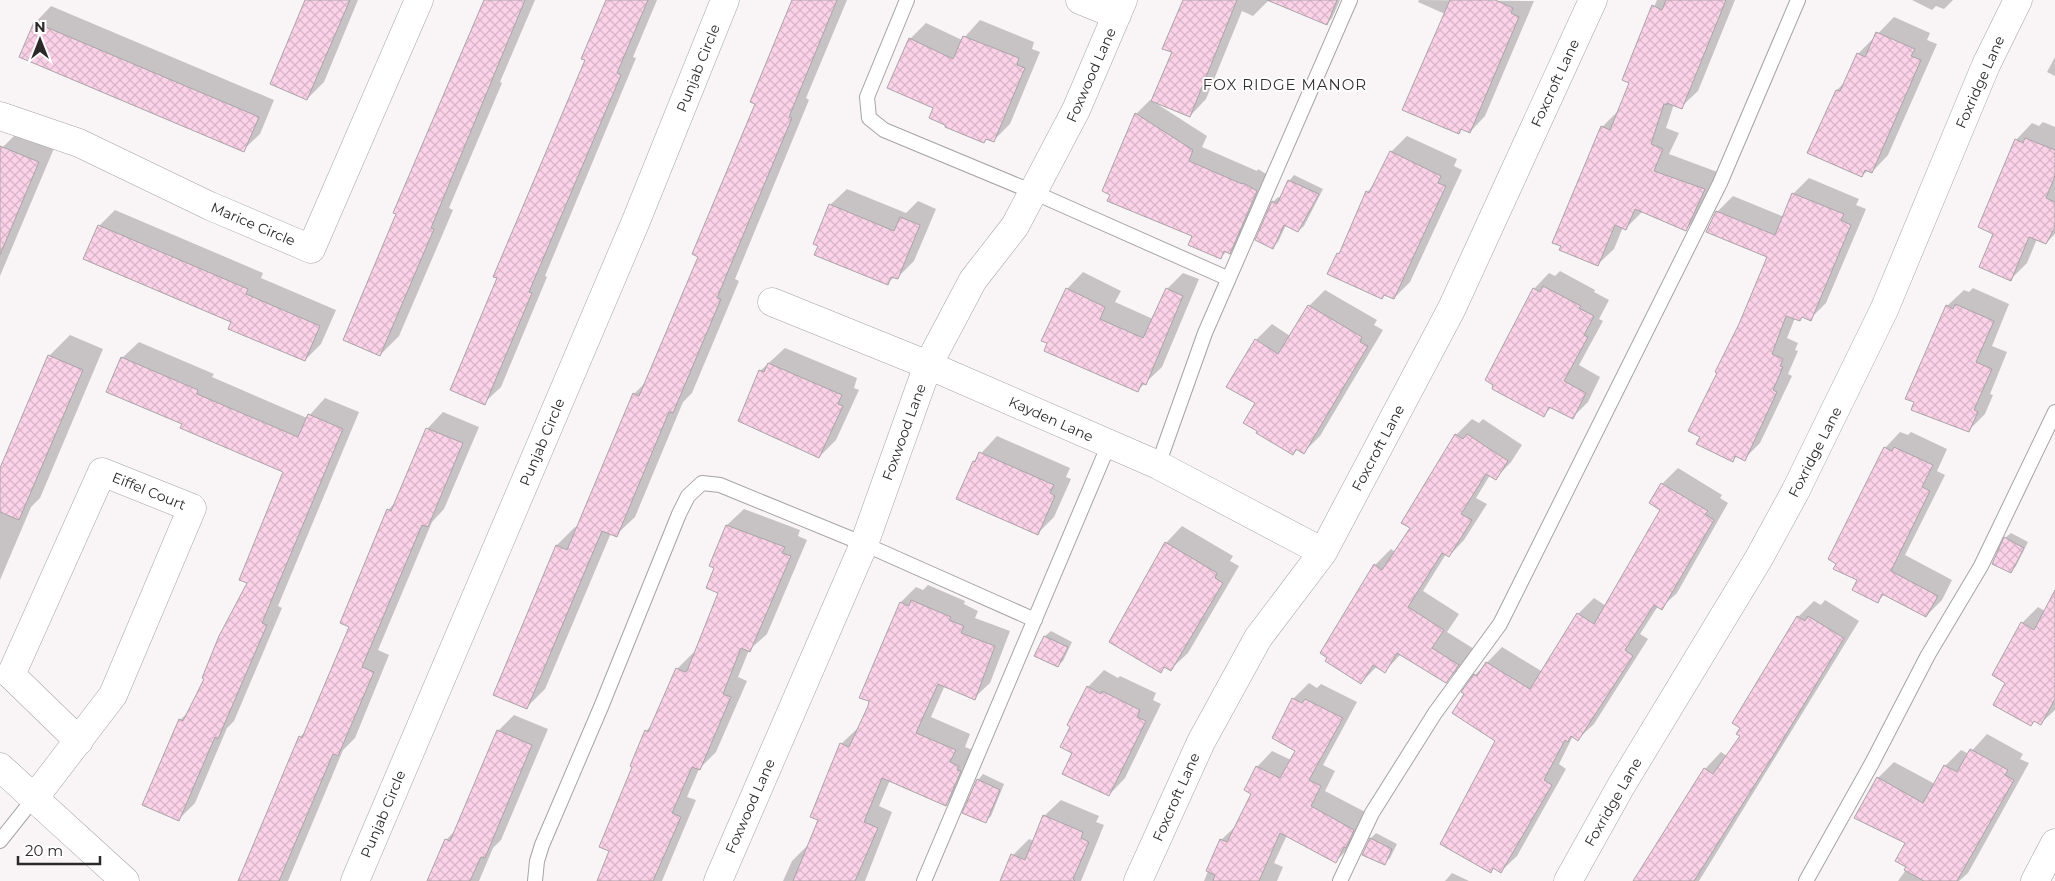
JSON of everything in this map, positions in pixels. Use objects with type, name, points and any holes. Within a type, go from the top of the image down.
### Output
[{"type":"street","name":"Marice Circle","points":[[0,116],[79,143],[210,206],[311,249],[419,0]]},
{"type":"street","name":"Punjab Circle","points":[[355,881],[636,221],[725,0]]},
{"type":"street","points":[[1080,0],[1120,8]]},
{"type":"street","name":"Foxcroft Lane","points":[[1138,881],[1201,742],[1258,638],[1323,552],[1452,308],[1593,0]]},
{"type":"street","name":"Foxridge Lane","points":[[1568,881],[1621,786],[1759,558],[1795,492],[1884,310],[1986,65],[2018,0]]},
{"type":"street","name":"Foxwood Lane","points":[[718,881],[864,544],[928,365],[972,280],[1015,226],[1076,110],[1120,8]]},
{"type":"street","name":"Kayden Lane","points":[[772,302],[928,365],[1158,465],[1323,552]]},
{"type":"street","name":"Eiffel Court","points":[[35,797],[113,696],[192,508],[102,472],[12,675],[79,740]]},
{"type":"street","points":[[0,766],[125,881]]},
{"type":"street","points":[[2035,881],[2055,843]]},
{"type":"lane","points":[[907,0],[867,97],[869,118],[884,130],[1033,192],[1228,278]]},
{"type":"lane","points":[[1158,465],[1205,332],[1350,0]]},
{"type":"lane","points":[[1340,881],[1372,813],[1434,713],[1500,624],[1720,183],[1798,0]]},
{"type":"lane","points":[[1806,881],[1872,763],[1928,655],[1981,566],[2055,412]]},
{"type":"lane","points":[[924,881],[1109,444]]},
{"type":"lane","points":[[534,881],[542,845],[688,496],[702,483],[720,485],[864,544],[1035,620]]},
{"type":"lane","points":[[0,841],[35,797]]},
{"type":"building","points":[[305,0],[350,0],[307,100],[270,84]]},
{"type":"building","points":[[484,0],[525,0],[431,228],[434,229],[380,356],[343,340],[396,214],[393,213]]},
{"type":"building","points":[[606,0],[648,0],[617,73],[621,75],[529,292],[532,293],[485,405],[450,390],[497,278],[493,277],[585,60],[581,59]]},
{"type":"building","points":[[792,0],[837,0],[789,117],[792,118],[717,298],[721,299],[673,413],[669,412],[617,537],[602,531],[527,709],[493,695],[556,545],[567,550],[633,393],[639,396],[698,257],[692,254],[755,104],[750,102]]},
{"type":"building","points":[[1183,0],[1237,0],[1190,117],[1151,101],[1172,52],[1162,49]]},
{"type":"building","points":[[1267,0],[1337,0],[1327,25]]},
{"type":"building","points":[[1450,0],[1495,0],[1513,8],[1511,13],[1519,17],[1470,133],[1461,129],[1459,134],[1402,110]]},
{"type":"building","points":[[1666,0],[1726,0],[1682,109],[1667,103],[1667,105],[1664,104],[1651,144],[1663,149],[1654,171],[1705,189],[1686,231],[1635,209],[1626,230],[1615,225],[1598,266],[1559,250],[1561,246],[1552,243],[1601,126],[1610,130],[1629,83],[1622,80],[1652,5],[1662,10]]},
{"type":"building","points":[[34,22],[259,117],[244,152],[19,57]]},
{"type":"building","points":[[1876,32],[1915,49],[1911,56],[1921,60],[1872,173],[1865,170],[1862,177],[1807,153],[1836,90],[1840,91],[1857,53],[1865,57]]},
{"type":"building","points":[[963,36],[1019,58],[1017,65],[1025,68],[994,142],[986,139],[984,143],[945,127],[945,125],[929,118],[933,108],[887,88],[909,38],[953,59]]},
{"type":"building","points":[[1135,113],[1193,150],[1189,161],[1243,183],[1257,191],[1230,254],[1224,251],[1221,259],[1188,245],[1192,236],[1107,201],[1110,195],[1102,191]]},
{"type":"building","points":[[2025,138],[2055,150],[2055,176],[2046,198],[2055,202],[2055,227],[2046,244],[2029,237],[2011,281],[1979,267],[1993,234],[1978,227],[2015,139],[2023,143]]},
{"type":"building","points":[[0,146],[39,162],[0,255]]},
{"type":"building","points":[[1390,151],[1441,176],[1438,183],[1446,186],[1394,299],[1384,295],[1382,299],[1327,274],[1337,253],[1339,254],[1366,191],[1369,193]]},
{"type":"building","points":[[1288,180],[1319,194],[1298,232],[1284,225],[1273,249],[1255,240],[1272,201],[1277,204]]},
{"type":"building","points":[[1792,193],[1844,214],[1841,220],[1851,225],[1811,321],[1802,317],[1800,321],[1786,316],[1772,354],[1783,359],[1780,366],[1783,367],[1773,390],[1777,392],[1745,461],[1735,456],[1733,462],[1696,444],[1700,437],[1688,431],[1717,373],[1715,372],[1739,324],[1767,257],[1706,232],[1716,211],[1775,235]]},
{"type":"building","points":[[829,204],[894,231],[900,217],[920,225],[898,279],[891,277],[888,285],[814,255],[818,246],[813,244]]},
{"type":"building","points":[[98,225],[248,289],[246,294],[320,326],[305,361],[228,329],[231,322],[83,259]]},
{"type":"building","points":[[1543,286],[1581,306],[1579,308],[1594,316],[1584,335],[1588,337],[1564,381],[1586,393],[1573,419],[1549,407],[1544,417],[1492,389],[1493,385],[1485,380],[1533,288],[1540,292]]},
{"type":"building","points":[[1066,288],[1105,307],[1100,319],[1143,338],[1166,288],[1183,296],[1146,385],[1142,383],[1138,392],[1044,351],[1047,343],[1041,341]]},
{"type":"building","points":[[1955,304],[1994,321],[1976,362],[1992,369],[1974,410],[1978,412],[1969,432],[1911,410],[1914,402],[1905,399],[1946,305],[1953,309]]},
{"type":"building","points":[[1308,305],[1362,337],[1360,342],[1368,346],[1304,454],[1296,449],[1293,455],[1243,423],[1255,403],[1226,387],[1255,339],[1278,354]]},
{"type":"building","points":[[48,355],[83,370],[19,520],[0,512],[0,468]]},
{"type":"building","points":[[121,357],[198,390],[197,394],[298,437],[308,414],[343,429],[262,623],[267,625],[218,739],[215,737],[179,821],[142,805],[179,719],[183,721],[204,679],[202,678],[219,636],[247,583],[239,580],[283,472],[180,428],[182,424],[106,392]]},
{"type":"building","points":[[768,363],[842,395],[838,404],[843,406],[819,458],[738,421],[759,370],[764,372]]},
{"type":"building","points":[[426,428],[463,443],[428,527],[422,525],[362,667],[374,672],[338,756],[333,754],[279,881],[238,881],[299,736],[302,738],[349,627],[340,623],[387,509],[391,511]]},
{"type":"building","points":[[1455,434],[1463,439],[1467,434],[1508,461],[1496,480],[1486,474],[1461,514],[1472,520],[1449,557],[1442,553],[1408,607],[1444,630],[1432,648],[1459,665],[1446,683],[1397,653],[1385,673],[1373,665],[1361,684],[1325,661],[1327,658],[1320,653],[1374,564],[1382,570],[1410,528],[1401,523]]},
{"type":"building","points":[[1884,447],[1892,451],[1894,447],[1933,465],[1922,487],[1930,491],[1891,571],[1938,596],[1926,617],[1882,594],[1878,603],[1852,590],[1857,580],[1833,569],[1836,564],[1828,559]]},
{"type":"building","points":[[979,452],[1054,485],[1050,493],[1055,496],[1038,535],[956,499]]},
{"type":"building","points":[[1661,483],[1708,511],[1705,514],[1714,520],[1662,610],[1654,605],[1625,650],[1633,656],[1578,741],[1571,736],[1568,742],[1565,740],[1544,780],[1552,785],[1501,873],[1493,868],[1491,873],[1440,844],[1495,741],[1452,713],[1464,694],[1461,692],[1474,674],[1477,676],[1486,662],[1530,689],[1577,613],[1594,624],[1660,510],[1649,503]]},
{"type":"building","points":[[726,525],[785,547],[782,553],[791,556],[750,652],[741,648],[723,694],[731,697],[700,770],[692,767],[672,813],[681,817],[653,881],[597,881],[609,851],[599,847],[645,730],[648,732],[676,668],[687,671],[718,593],[706,588],[714,568],[709,566]]},
{"type":"building","points":[[2004,537],[2024,548],[2011,573],[1992,564]]},
{"type":"building","points":[[1165,542],[1217,573],[1215,578],[1223,583],[1171,671],[1164,667],[1161,673],[1109,642]]},
{"type":"building","points":[[2055,590],[2055,699],[2041,725],[2034,721],[2031,726],[1993,705],[2005,683],[1992,675],[2021,622],[2034,630]]},
{"type":"building","points":[[911,600],[951,617],[949,620],[964,626],[961,633],[995,646],[975,700],[938,684],[916,733],[956,750],[950,762],[959,766],[957,770],[961,771],[946,806],[882,778],[864,822],[878,828],[855,881],[793,881],[818,820],[810,817],[840,743],[849,747],[868,706],[869,701],[859,698],[900,602],[909,606]]},
{"type":"building","points":[[1797,616],[1805,621],[1808,616],[1844,638],[1773,756],[1694,881],[1633,881],[1704,768],[1713,774],[1740,736],[1736,734],[1740,728],[1732,723]]},
{"type":"building","points":[[1044,636],[1068,647],[1058,667],[1034,656]]},
{"type":"building","points":[[1087,686],[1101,694],[1102,691],[1140,710],[1137,717],[1146,721],[1109,796],[1062,774],[1072,753],[1060,747],[1070,727],[1067,725]]},
{"type":"building","points":[[1292,698],[1302,703],[1305,699],[1343,718],[1309,780],[1321,786],[1311,806],[1354,830],[1346,848],[1344,847],[1336,863],[1280,833],[1259,881],[1213,881],[1215,875],[1206,871],[1220,839],[1227,842],[1251,794],[1244,790],[1256,766],[1280,778],[1295,751],[1272,738]]},
{"type":"building","points":[[497,730],[532,745],[485,858],[481,857],[470,881],[427,881],[445,839],[450,841]]},
{"type":"building","points":[[1970,749],[2008,770],[2005,775],[2014,780],[1957,881],[1924,881],[1904,870],[1906,867],[1895,861],[1905,843],[1854,818],[1877,777],[1923,803],[1944,765],[1957,772]]},
{"type":"building","points":[[977,779],[1000,790],[986,823],[962,813]]},
{"type":"building","points":[[1043,815],[1083,832],[1081,838],[1089,842],[1073,879],[1075,881],[1000,881],[1011,854],[1025,860]]},
{"type":"building","points":[[1370,838],[1392,849],[1385,865],[1362,855]]},
{"type":"district","name":"FOX RIDGE MANOR","points":[[1285,85]]}]
